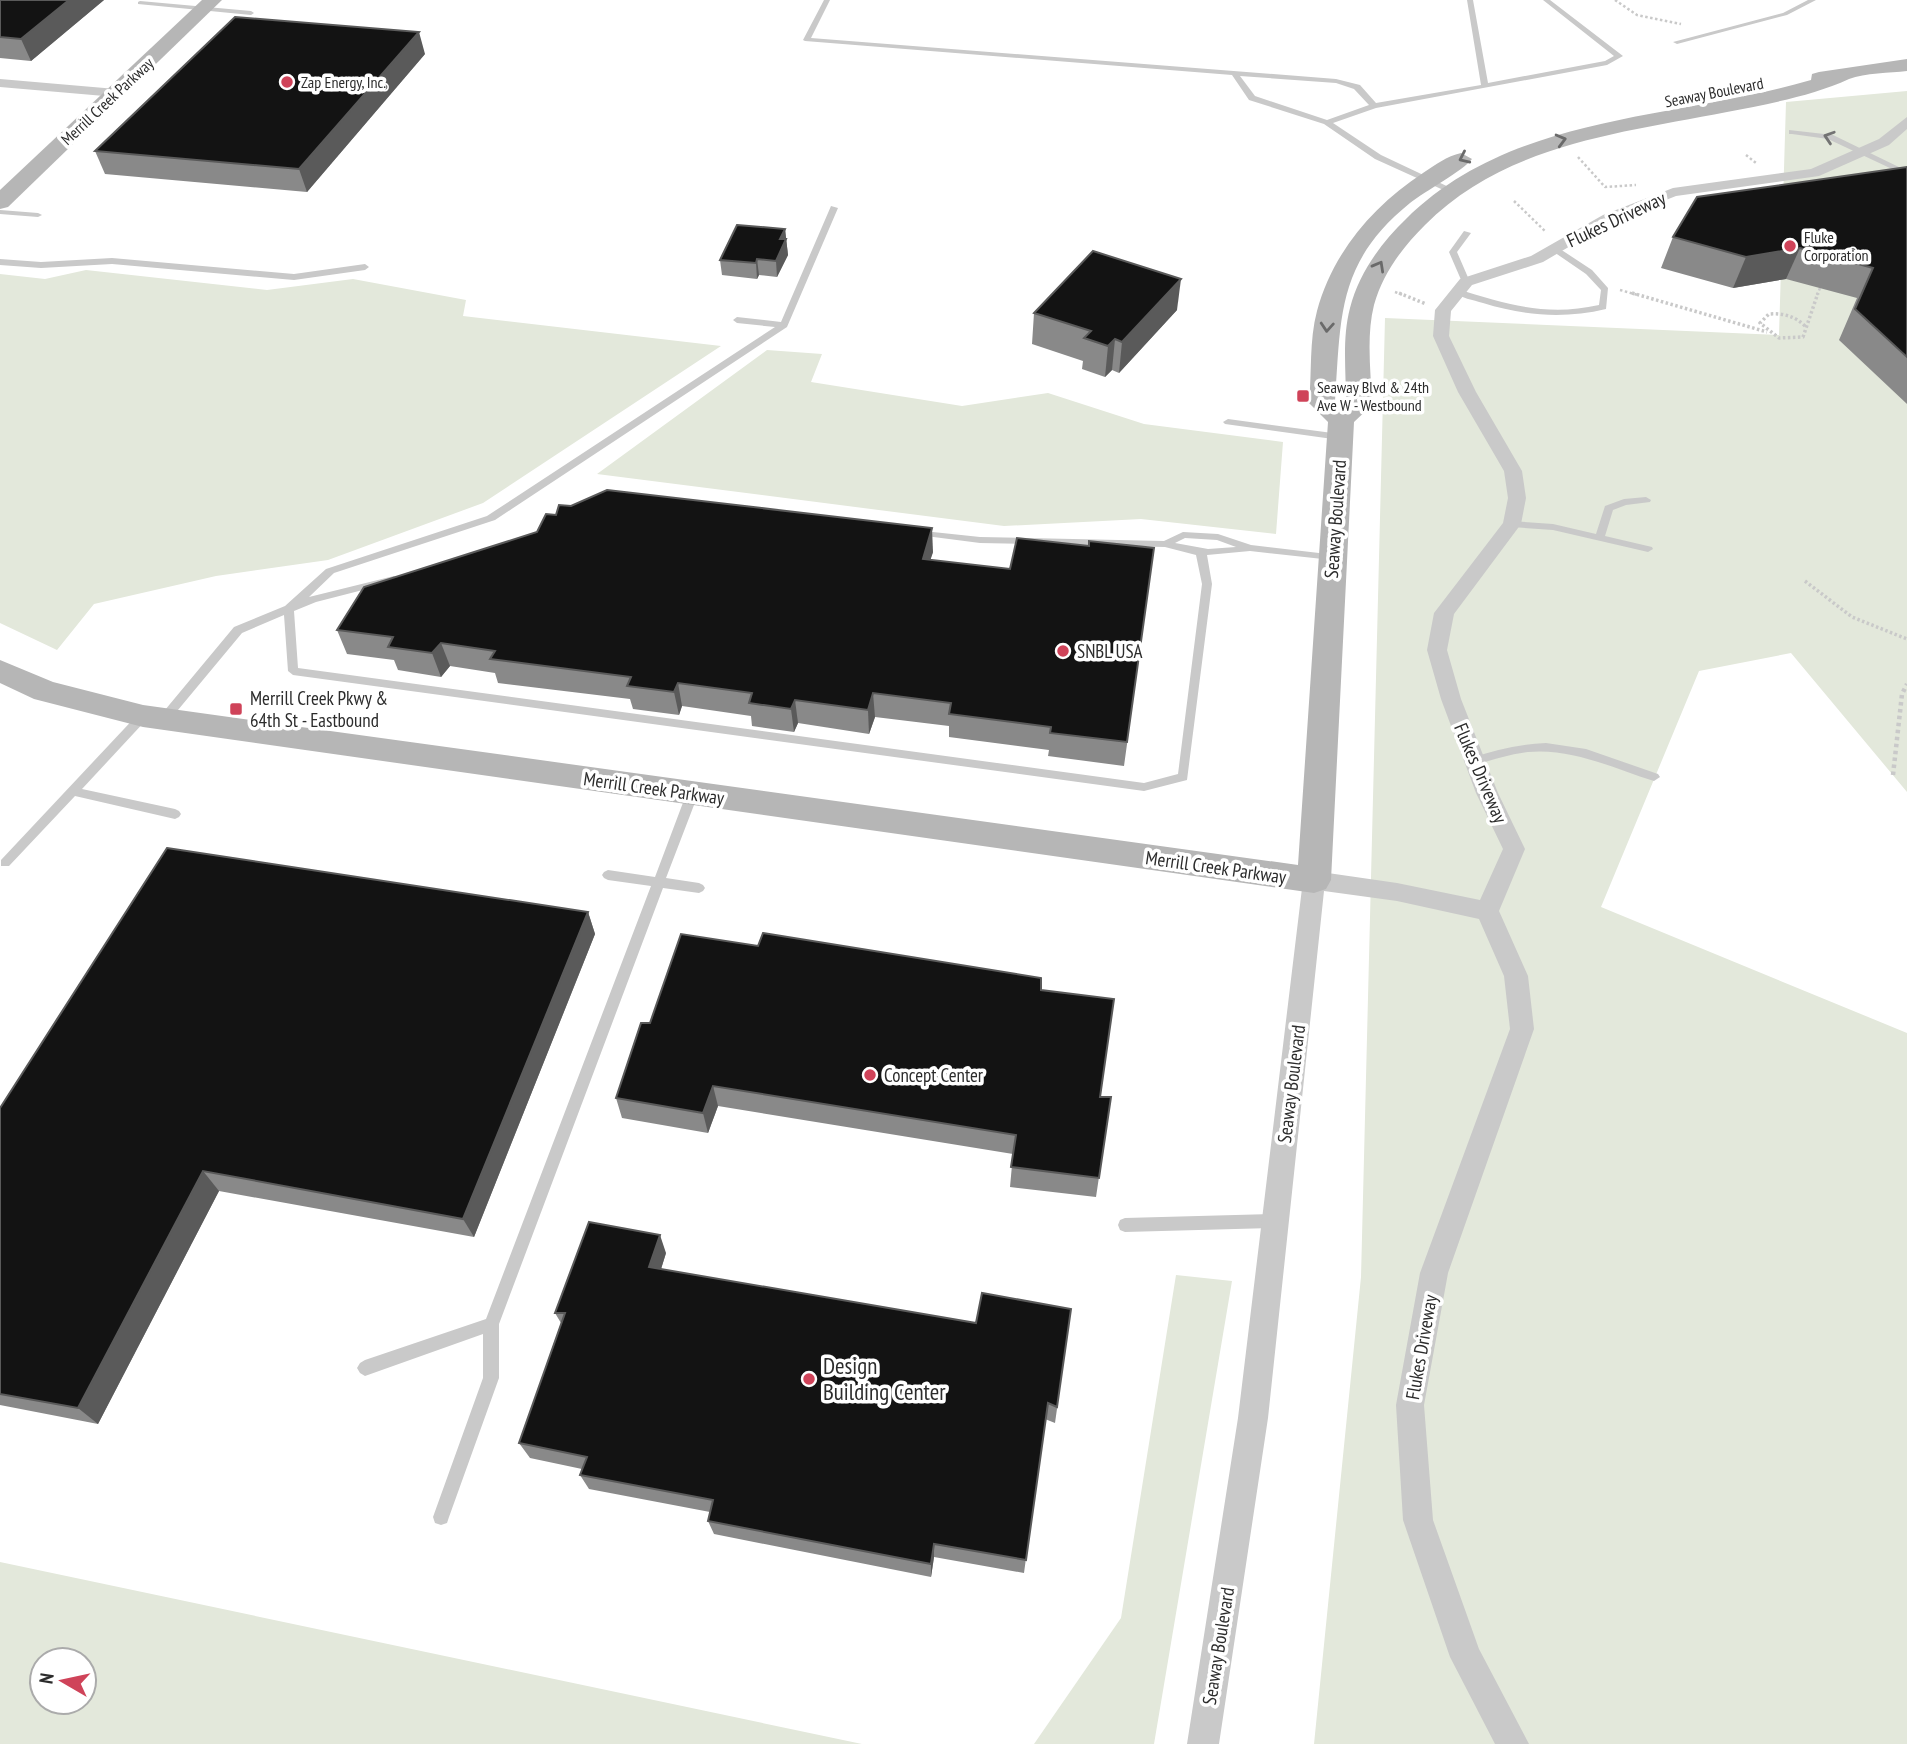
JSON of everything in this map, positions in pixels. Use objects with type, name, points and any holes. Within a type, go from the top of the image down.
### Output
[{"type":"street","name":"Merrill Creek Parkway","points":[[0,202],[208,5]]},
{"type":"street","name":"Seaway Boulevard","points":[[1203,1744],[1253,1418],[1314,880],[1340,428],[1359,405],[1360,317],[1370,283],[1387,253],[1409,224],[1450,191],[1487,169],[1554,142],[1795,94],[1840,78],[1907,65]]},
{"type":"street","name":"Seaway Boulevard","points":[[1340,428],[1322,403],[1328,313],[1355,246],[1380,217],[1425,180],[1460,159],[1518,135],[1583,117],[1777,80],[1840,78]]},
{"type":"street","points":[[0,83],[116,93]]},
{"type":"street","name":"Flukes Driveway","points":[[1462,287],[1537,259],[1608,218],[1674,192],[1814,173],[1884,142],[1907,121]]},
{"type":"street","points":[[1462,287],[1443,310],[1441,336],[1467,392],[1513,471],[1517,498],[1512,524]]},
{"type":"street","name":"Flukes Driveway","points":[[1512,524],[1444,613],[1437,650],[1475,761],[1514,849],[1488,911],[1516,976],[1522,1028],[1434,1273],[1410,1405],[1418,1520],[1466,1657],[1513,1744]]},
{"type":"street","name":"Merrill Creek Parkway","points":[[0,671],[45,691],[154,717],[1314,880]]},
{"type":"street","points":[[1314,880],[1397,892],[1488,911]]},
{"type":"lane","points":[[827,0],[807,40],[1336,81],[1357,87],[1374,106]]},
{"type":"lane","points":[[1470,0],[1485,86]]},
{"type":"lane","points":[[1327,122],[1374,106],[1607,63],[1619,56],[1546,0]]},
{"type":"lane","points":[[1677,42],[1785,14],[1813,0]]},
{"type":"lane","points":[[140,3],[208,5],[251,13]]},
{"type":"lane","points":[[1235,74],[1252,98],[1327,122],[1378,157],[1450,191]]},
{"type":"lane","points":[[1792,132],[1830,137],[1907,174]]},
{"type":"lane","points":[[289,609],[330,571],[491,518],[784,325],[834,208]]},
{"type":"lane","points":[[0,212],[38,215]]},
{"type":"lane","points":[[1467,233],[1453,252],[1462,287],[1507,309],[1545,315],[1579,314],[1603,307],[1605,290],[1590,272],[1554,248]]},
{"type":"lane","points":[[0,262],[41,265],[112,261],[294,277],[365,267]]},
{"type":"lane","points":[[737,320],[784,325]]},
{"type":"lane","points":[[1228,422],[1340,428]]},
{"type":"lane","points":[[1600,537],[1609,508],[1624,502],[1646,500]]},
{"type":"lane","points":[[1512,524],[1553,527],[1648,550]]},
{"type":"lane","points":[[906,531],[980,540],[1166,544],[1184,551],[1217,553],[1250,548]]},
{"type":"lane","points":[[1166,544],[1183,535],[1218,537],[1250,548],[1332,557]]},
{"type":"lane","points":[[289,609],[293,671],[1144,787],[1183,777],[1207,584],[1201,552]]},
{"type":"lane","points":[[5,863],[72,791],[154,717],[238,630],[313,599],[407,576]]},
{"type":"lane","points":[[1475,761],[1505,750],[1539,745],[1577,750],[1654,777]]},
{"type":"lane","points":[[72,791],[175,814]]},
{"type":"lane","points":[[441,1517],[491,1378],[491,1324],[693,792]]},
{"type":"lane","points":[[608,876],[699,888]]},
{"type":"lane","points":[[1125,1225],[1275,1222]]},
{"type":"lane","points":[[365,1368],[491,1324]]},
{"type":"path","points":[[1615,0],[1617,4],[1637,15],[1680,23],[1701,36]]},
{"type":"path","points":[[1554,142],[1583,160],[1605,187],[1647,184]]},
{"type":"path","points":[[1370,283],[1443,310]]},
{"type":"path","points":[[1605,290],[1622,290],[1781,338],[1797,339],[1806,334],[1805,326],[1820,288]]},
{"type":"path","points":[[1767,332],[1760,323],[1769,314],[1790,316],[1805,326]]},
{"type":"path","points":[[1805,581],[1822,597],[1863,623],[1907,639]]},
{"type":"path","points":[[1893,775],[1902,694],[1907,684]]},
{"type":"shaded area","points":[[1907,91],[1907,792],[1791,653],[1699,671],[1601,907],[1907,1033],[1907,1744],[1314,1744],[1361,1277],[1385,318],[1779,335],[1786,102]]},
{"type":"shaded area","points":[[86,270],[267,290],[353,279],[466,300],[463,316],[721,346],[483,503],[328,560],[216,576],[94,604],[57,650],[0,623],[0,274],[45,279]]},
{"type":"shaded area","points":[[767,350],[822,354],[811,382],[962,406],[1048,393],[1144,424],[1283,442],[1276,534],[1141,519],[1004,526],[597,474]]},
{"type":"shaded area","points":[[1176,1275],[1232,1281],[1154,1744],[1034,1744],[1121,1618]]},
{"type":"shaded area","points":[[0,1562],[862,1744],[0,1744]]},
{"type":"building","points":[[0,0],[69,0],[21,39],[0,37]]},
{"type":"building","points":[[235,17],[419,32],[299,169],[95,151]]},
{"type":"building","points":[[1907,167],[1907,357],[1855,309],[1873,268],[1800,248],[1746,257],[1673,237],[1697,197]]},
{"type":"building","points":[[737,225],[785,229],[780,239],[786,239],[776,261],[757,259],[756,263],[720,260]]},
{"type":"building","points":[[1093,251],[1181,279],[1122,342],[1115,339],[1108,346],[1084,338],[1091,331],[1034,313]]},
{"type":"building","points":[[607,490],[932,528],[923,559],[1010,569],[1017,538],[1089,546],[1089,541],[1154,548],[1127,742],[1050,733],[1051,727],[949,714],[951,703],[873,693],[868,710],[795,700],[791,709],[749,703],[752,693],[678,683],[674,692],[627,686],[631,677],[490,659],[495,651],[441,643],[432,653],[388,647],[393,637],[337,630],[364,587],[537,532],[546,514],[556,515],[559,505],[571,506]]},
{"type":"building","points":[[167,848],[588,912],[463,1219],[203,1171],[78,1408],[0,1394],[0,1108]]},
{"type":"building","name":"Concept Center","points":[[763,933],[1041,978],[1041,990],[1114,999],[1100,1097],[1111,1097],[1099,1178],[1011,1167],[1016,1135],[713,1086],[703,1113],[616,1098],[641,1023],[650,1023],[681,934],[758,946]]},
{"type":"building","name":"Design Building Center","points":[[589,1222],[660,1235],[649,1267],[976,1323],[982,1293],[1071,1309],[1057,1407],[1048,1403],[1026,1560],[934,1544],[931,1564],[708,1521],[713,1500],[580,1475],[587,1457],[519,1443],[565,1313],[555,1313]]},
{"type":"place","name":"Zap Energy, Inc.","points":[[287,82]]},
{"type":"place","name":"Fluke Corporation","points":[[1790,246]]},
{"type":"place","name":"Seaway Blvd & 24th Ave W - Westbound","points":[[1303,396]]},
{"type":"place","name":"SNBL USA","points":[[1063,651]]},
{"type":"place","name":"Merrill Creek Pkwy & 64th St - Eastbound","points":[[236,709]]},
{"type":"place","name":"Concept Center","points":[[870,1075]]},
{"type":"place","name":"Design Building Center","points":[[809,1379]]}]
